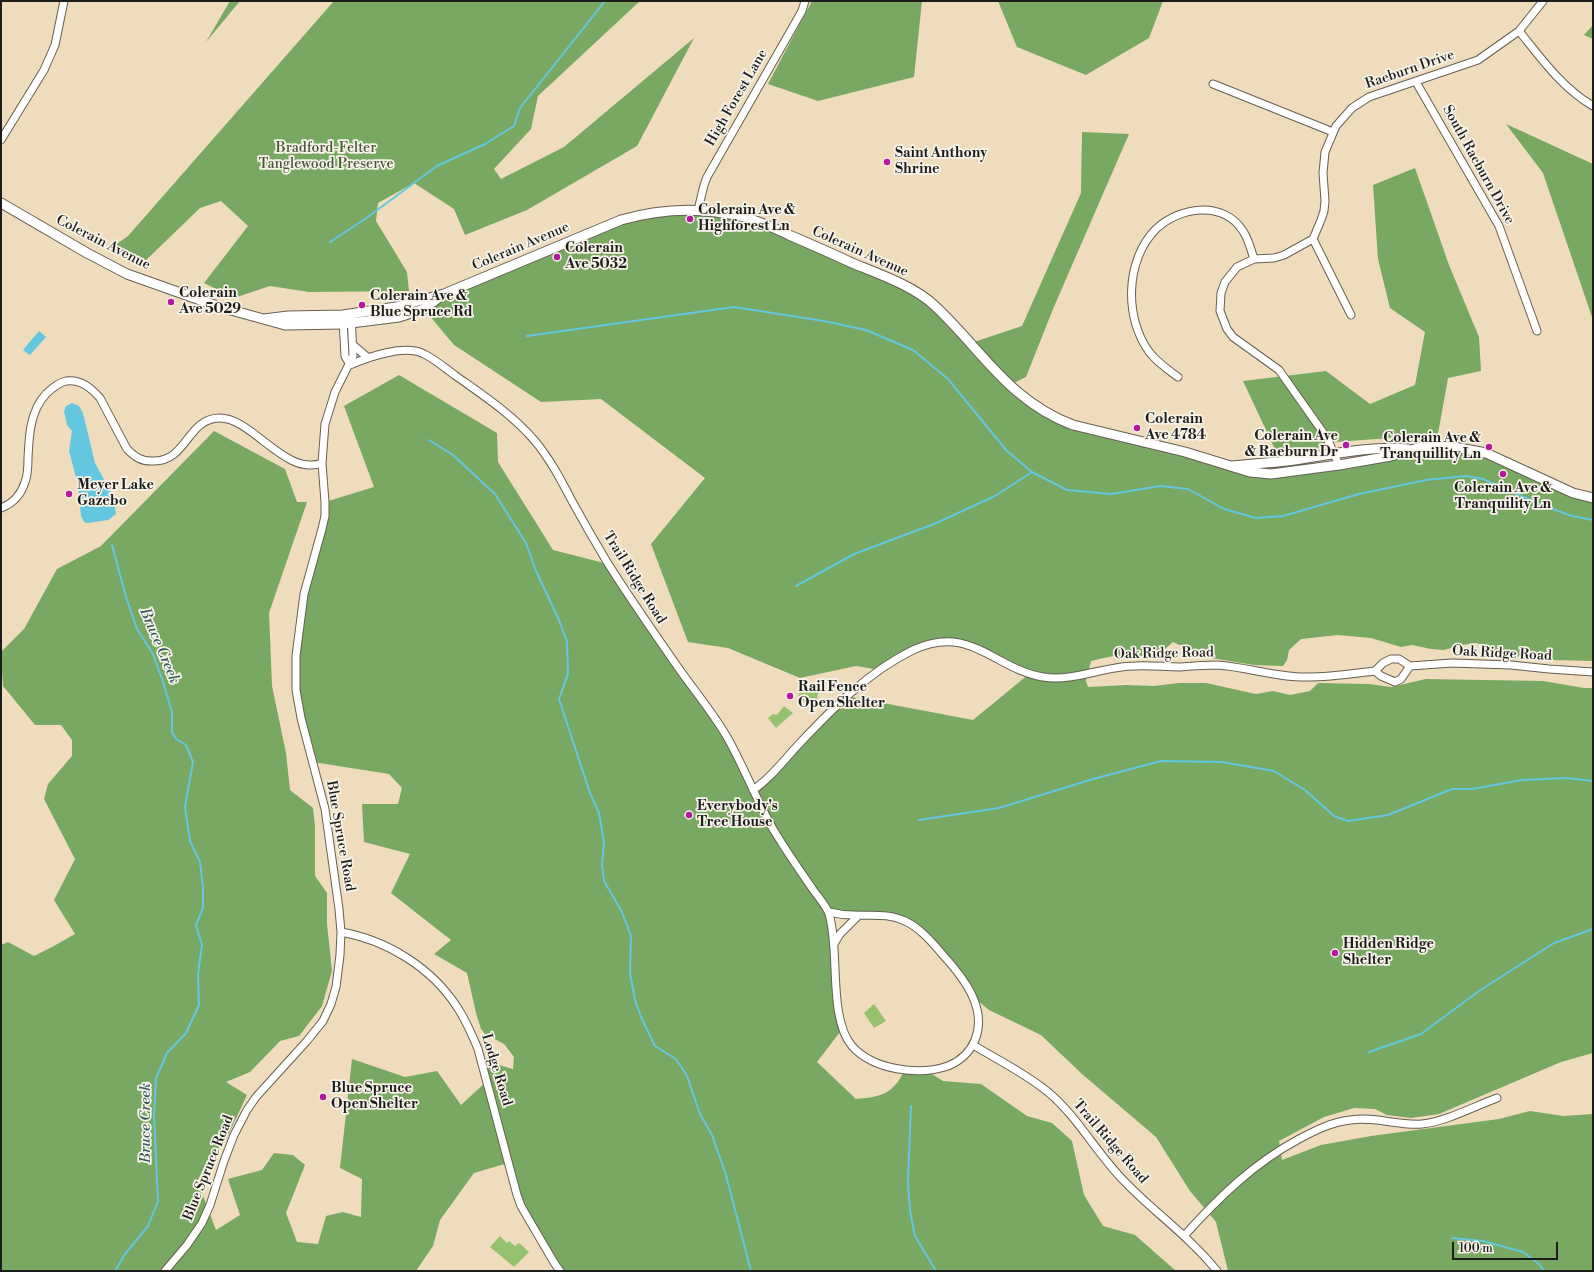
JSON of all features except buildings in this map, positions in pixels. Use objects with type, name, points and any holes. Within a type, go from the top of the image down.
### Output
[{"type":"main road","name":"Colerain Avenue","points":[[1,203],[127,274],[220,307],[286,325],[347,324],[399,317],[424,309],[444,294]]},
{"type":"main road","name":"Colerain Avenue","points":[[264,319],[288,316],[347,314],[396,307],[444,294],[621,220],[657,212],[710,210],[745,217],[773,228],[890,280],[925,298],[971,343],[1009,385],[1027,400],[1058,419],[1073,425],[1185,452],[1250,472],[1271,474],[1391,456],[1412,449],[1436,445],[1471,449],[1496,457],[1573,493],[1593,498]]},
{"type":"main road","name":"Colerain Avenue","points":[[1229,466],[1287,461],[1334,453],[1391,447],[1412,449]]},
{"type":"street","points":[[1,140],[44,70],[55,45],[64,1]]},
{"type":"street","name":"High Forest Lane","points":[[698,210],[707,177],[802,10],[805,1]]},
{"type":"street","name":"Raeburn Drive","points":[[1312,239],[1324,210],[1325,200],[1323,162],[1325,152],[1333,132],[1342,118],[1360,102],[1369,97],[1478,60],[1519,32],[1542,1]]},
{"type":"street","points":[[1519,32],[1567,87],[1593,106]]},
{"type":"street","name":"South Raeburn Drive","points":[[1416,82],[1499,226],[1537,331]]},
{"type":"street","points":[[1213,84],[1333,132]]},
{"type":"street","points":[[1178,377],[1160,364],[1149,352],[1140,336],[1133,311],[1132,297],[1135,265],[1140,251],[1147,240],[1155,230],[1166,221],[1179,214],[1190,210],[1212,210],[1224,214],[1243,230],[1248,240],[1254,260]]},
{"type":"street","points":[[1339,465],[1327,438],[1279,370],[1233,337],[1222,320],[1219,301],[1224,282],[1237,267],[1254,260],[1274,258],[1284,255],[1312,239],[1351,315]]},
{"type":"street","name":"Blue Spruce Road","points":[[347,314],[345,356],[350,365]]},
{"type":"street","name":"Blue Spruce Road","points":[[165,1271],[187,1245],[202,1223],[210,1205],[234,1135],[256,1096],[306,1042],[323,1021],[331,1004],[336,987],[341,932],[332,855],[325,809],[296,690],[296,676],[297,649],[304,594],[322,529],[324,516],[325,502],[322,463],[326,424],[329,408],[344,372],[350,365],[353,356],[353,345],[347,324]]},
{"type":"street","points":[[353,345],[367,357]]},
{"type":"street","name":"Trail Ridge Road","points":[[350,365],[367,357],[402,351],[420,352],[495,404],[525,429],[549,460],[608,564],[645,620],[715,718],[727,738],[772,826],[788,853],[829,912],[834,944],[835,979],[840,1019],[847,1038],[852,1046],[857,1051],[890,1068],[919,1071],[936,1069],[949,1065],[962,1057],[973,1045],[1018,1071],[1048,1092],[1072,1116],[1124,1181],[1184,1236],[1217,1271]]},
{"type":"street","points":[[1,508],[15,500],[21,493],[26,481],[32,423],[38,405],[50,389],[62,382],[68,381],[82,383],[95,392],[100,398],[127,448],[139,458],[144,460],[160,461],[169,459],[181,449],[198,426],[210,420],[222,418],[236,423],[284,456],[299,463],[317,465],[322,463]]},
{"type":"street","name":"Oak Ridge Road","points":[[753,790],[770,777],[846,696],[880,670],[905,654],[927,645],[938,643],[950,642],[973,646],[1029,674],[1056,678],[1070,677],[1120,666],[1219,666],[1300,677],[1342,676],[1375,671],[1391,658],[1399,659],[1410,666],[1452,663],[1511,665],[1593,672]]},
{"type":"street","points":[[1375,671],[1381,676],[1395,682],[1401,679],[1410,666]]},
{"type":"street","points":[[829,912],[858,916],[890,916],[903,920],[919,930],[958,972],[971,995],[979,1019],[978,1033],[973,1045]]},
{"type":"street","points":[[834,944],[840,934],[858,916]]},
{"type":"street","name":"Lodge Road","points":[[341,932],[357,935],[371,940],[406,957],[432,978],[458,1007],[478,1049],[521,1206],[560,1271]]},
{"type":"street","points":[[1184,1236],[1223,1195],[1264,1161],[1285,1147],[1325,1126],[1350,1120],[1363,1119],[1423,1124],[1436,1121],[1497,1098]]},
{"type":"green space","points":[[230,1],[240,1],[206,42]]},
{"type":"green space","name":"Bradford-Felter Tanglewood Preserve","points":[[334,1],[640,1],[538,96],[531,129],[494,169],[501,179],[564,147],[694,38],[637,146],[527,210],[465,235],[454,209],[414,183],[378,203],[376,221],[407,272],[409,291],[309,292],[270,286],[234,298],[204,283],[248,226],[221,201],[200,208],[141,265],[108,250],[128,236]]},
{"type":"green space","points":[[812,1],[922,1],[914,77],[818,101],[768,84]]},
{"type":"green space","points":[[998,1],[1163,1],[1149,38],[1086,75],[1017,47]]},
{"type":"green space","points":[[1593,25],[1593,39],[1584,35]]},
{"type":"green space","points":[[1506,124],[1593,164],[1593,320],[1543,173]]},
{"type":"green space","points":[[1082,132],[1129,134],[1053,309],[1026,377],[1010,385],[1058,419],[1271,474],[1434,445],[1391,438],[1335,442],[1280,460],[1243,381],[1326,371],[1370,404],[1415,385],[1425,332],[1390,308],[1378,259],[1373,185],[1415,168],[1449,265],[1479,337],[1481,371],[1448,378],[1436,445],[1471,449],[1589,497],[1593,505],[1593,661],[1550,660],[1524,655],[1514,660],[1477,643],[1444,650],[1412,645],[1401,647],[1371,638],[1338,635],[1301,639],[1289,650],[1287,660],[1283,666],[1254,665],[1205,657],[1173,642],[1155,658],[1138,655],[1123,655],[1091,661],[1086,681],[1088,687],[1127,685],[1154,686],[1179,683],[1206,683],[1256,694],[1273,691],[1290,695],[1310,691],[1318,683],[1369,684],[1391,687],[1426,679],[1543,681],[1584,688],[1593,688],[1593,1053],[1561,1062],[1439,1114],[1411,1118],[1387,1115],[1375,1109],[1354,1108],[1324,1117],[1279,1141],[1282,1160],[1321,1145],[1371,1136],[1499,1119],[1530,1111],[1563,1116],[1593,1114],[1593,1271],[1228,1271],[1216,1222],[1190,1191],[1156,1137],[1082,1074],[1041,1035],[989,1010],[971,995],[934,945],[903,920],[829,912],[843,1028],[817,1062],[856,1099],[872,1097],[885,1093],[895,1085],[904,1071],[927,1071],[943,1081],[981,1084],[1027,1116],[1052,1123],[1072,1141],[1084,1195],[1103,1226],[1135,1235],[1176,1271],[560,1271],[521,1206],[508,1163],[474,1173],[440,1220],[433,1246],[416,1271],[1,1271],[1,945],[8,942],[34,956],[75,934],[54,900],[75,859],[44,799],[48,784],[72,756],[72,740],[61,725],[35,725],[3,686],[1,652],[24,629],[57,569],[101,546],[214,431],[285,469],[297,502],[307,502],[269,613],[272,686],[286,753],[290,790],[313,808],[315,827],[315,876],[327,893],[327,924],[332,971],[322,1006],[299,1036],[280,1041],[250,1072],[226,1082],[247,1095],[223,1146],[209,1157],[196,1184],[202,1193],[216,1230],[240,1215],[228,1179],[262,1170],[274,1153],[293,1155],[305,1165],[286,1213],[297,1242],[318,1244],[326,1216],[343,1212],[361,1217],[362,1179],[340,1168],[352,1059],[405,1077],[437,1071],[461,1105],[487,1081],[483,1066],[495,1064],[513,1069],[514,1057],[504,1044],[485,1034],[481,1029],[467,973],[434,954],[451,940],[391,893],[410,854],[364,842],[362,804],[398,804],[402,788],[389,774],[313,762],[296,690],[300,620],[325,502],[374,487],[344,406],[399,375],[497,433],[498,462],[553,550],[608,564],[715,718],[753,790],[846,696],[973,720],[1029,674],[964,644],[927,645],[880,670],[856,666],[800,678],[728,648],[688,642],[651,544],[705,478],[601,399],[541,402],[454,345],[424,309],[444,294],[621,220],[657,212],[745,217],[912,291],[971,343],[1022,326],[1081,193]]},
{"type":"green space","points":[[818,691],[817,702],[798,701],[799,692]]},
{"type":"green space","points":[[784,706],[793,713],[776,728],[768,718],[773,714],[777,715]]},
{"type":"green space","points":[[874,1004],[886,1021],[874,1028],[864,1013]]},
{"type":"green space","points":[[500,1236],[507,1243],[509,1241],[515,1246],[519,1243],[529,1252],[514,1267],[490,1247]]},
{"type":"water","points":[[39,331],[46,337],[30,355],[23,350]]},
{"type":"water","points":[[72,403],[79,406],[83,413],[95,463],[113,496],[116,514],[108,520],[88,523],[84,522],[81,516],[78,485],[69,451],[72,431],[67,425],[64,411],[66,406]]},
{"type":"waterway","points":[[330,242],[365,219],[437,166],[485,144],[514,126],[520,108],[605,1]]},
{"type":"waterway","points":[[527,336],[734,307],[824,321],[866,330],[913,350],[948,379],[1007,451],[1032,472],[1067,490],[1111,494],[1161,486],[1188,489],[1224,509],[1256,518],[1283,516],[1359,494],[1426,480],[1466,476],[1483,479],[1542,505],[1572,516],[1593,520]]},
{"type":"waterway","points":[[429,440],[453,455],[495,494],[526,543],[536,571],[559,620],[567,642],[568,674],[559,699],[590,793],[599,813],[604,842],[602,864],[604,881],[622,912],[631,936],[630,973],[635,1000],[641,1017],[655,1046],[676,1059],[687,1076],[700,1114],[712,1135],[726,1175],[751,1271]]},
{"type":"waterway","points":[[796,586],[854,554],[934,524],[995,496],[1032,472]]},
{"type":"waterway","name":"Bruce Creek","points":[[112,545],[126,597],[137,629],[153,654],[163,682],[172,712],[172,732],[176,739],[186,745],[193,762],[185,807],[190,841],[200,862],[203,887],[203,908],[196,925],[202,945],[198,974],[199,1005],[186,1033],[167,1053],[156,1078],[154,1115],[158,1201],[148,1226],[125,1254],[115,1271]]},
{"type":"waterway","points":[[919,820],[999,808],[1093,779],[1161,761],[1222,762],[1274,771],[1305,790],[1334,816],[1348,821],[1388,815],[1452,789],[1472,789],[1522,780],[1566,778],[1593,781]]},
{"type":"waterway","points":[[1369,1052],[1421,1034],[1479,991],[1554,943],[1593,929]]},
{"type":"waterway","points":[[911,1106],[908,1182],[910,1211],[915,1236],[936,1271]]},
{"type":"waterway","points":[[1452,1238],[1483,1241],[1523,1252],[1539,1264],[1544,1271]]},
{"type":"place","name":"Saint Anthony Shrine","points":[[887,162]]},
{"type":"place","name":"Colerain Ave & Highforest Ln","points":[[690,219]]},
{"type":"place","name":"Colerain Ave 5032","points":[[557,257]]},
{"type":"place","name":"Colerain Ave 5029","points":[[171,302]]},
{"type":"place","name":"Colerain Ave & Blue Spruce Rd","points":[[362,305]]},
{"type":"place","name":"Colerain Ave 4784","points":[[1137,428]]},
{"type":"place","name":"Colerain Ave & Raeburn Dr","points":[[1346,445]]},
{"type":"place","name":"Colerain Ave & Tranquillity Ln","points":[[1489,447]]},
{"type":"place","name":"Colerain Ave & Tranquility Ln","points":[[1503,474]]},
{"type":"place","name":"Meyer Lake Gazebo","points":[[69,494]]},
{"type":"place","name":"Rail Fence Open Shelter","points":[[790,696]]},
{"type":"place","name":"Everybody's Tree House","points":[[689,815]]},
{"type":"place","name":"Hidden Ridge Shelter","points":[[1335,953]]},
{"type":"place","name":"Blue Spruce Open Shelter","points":[[323,1097]]}]
